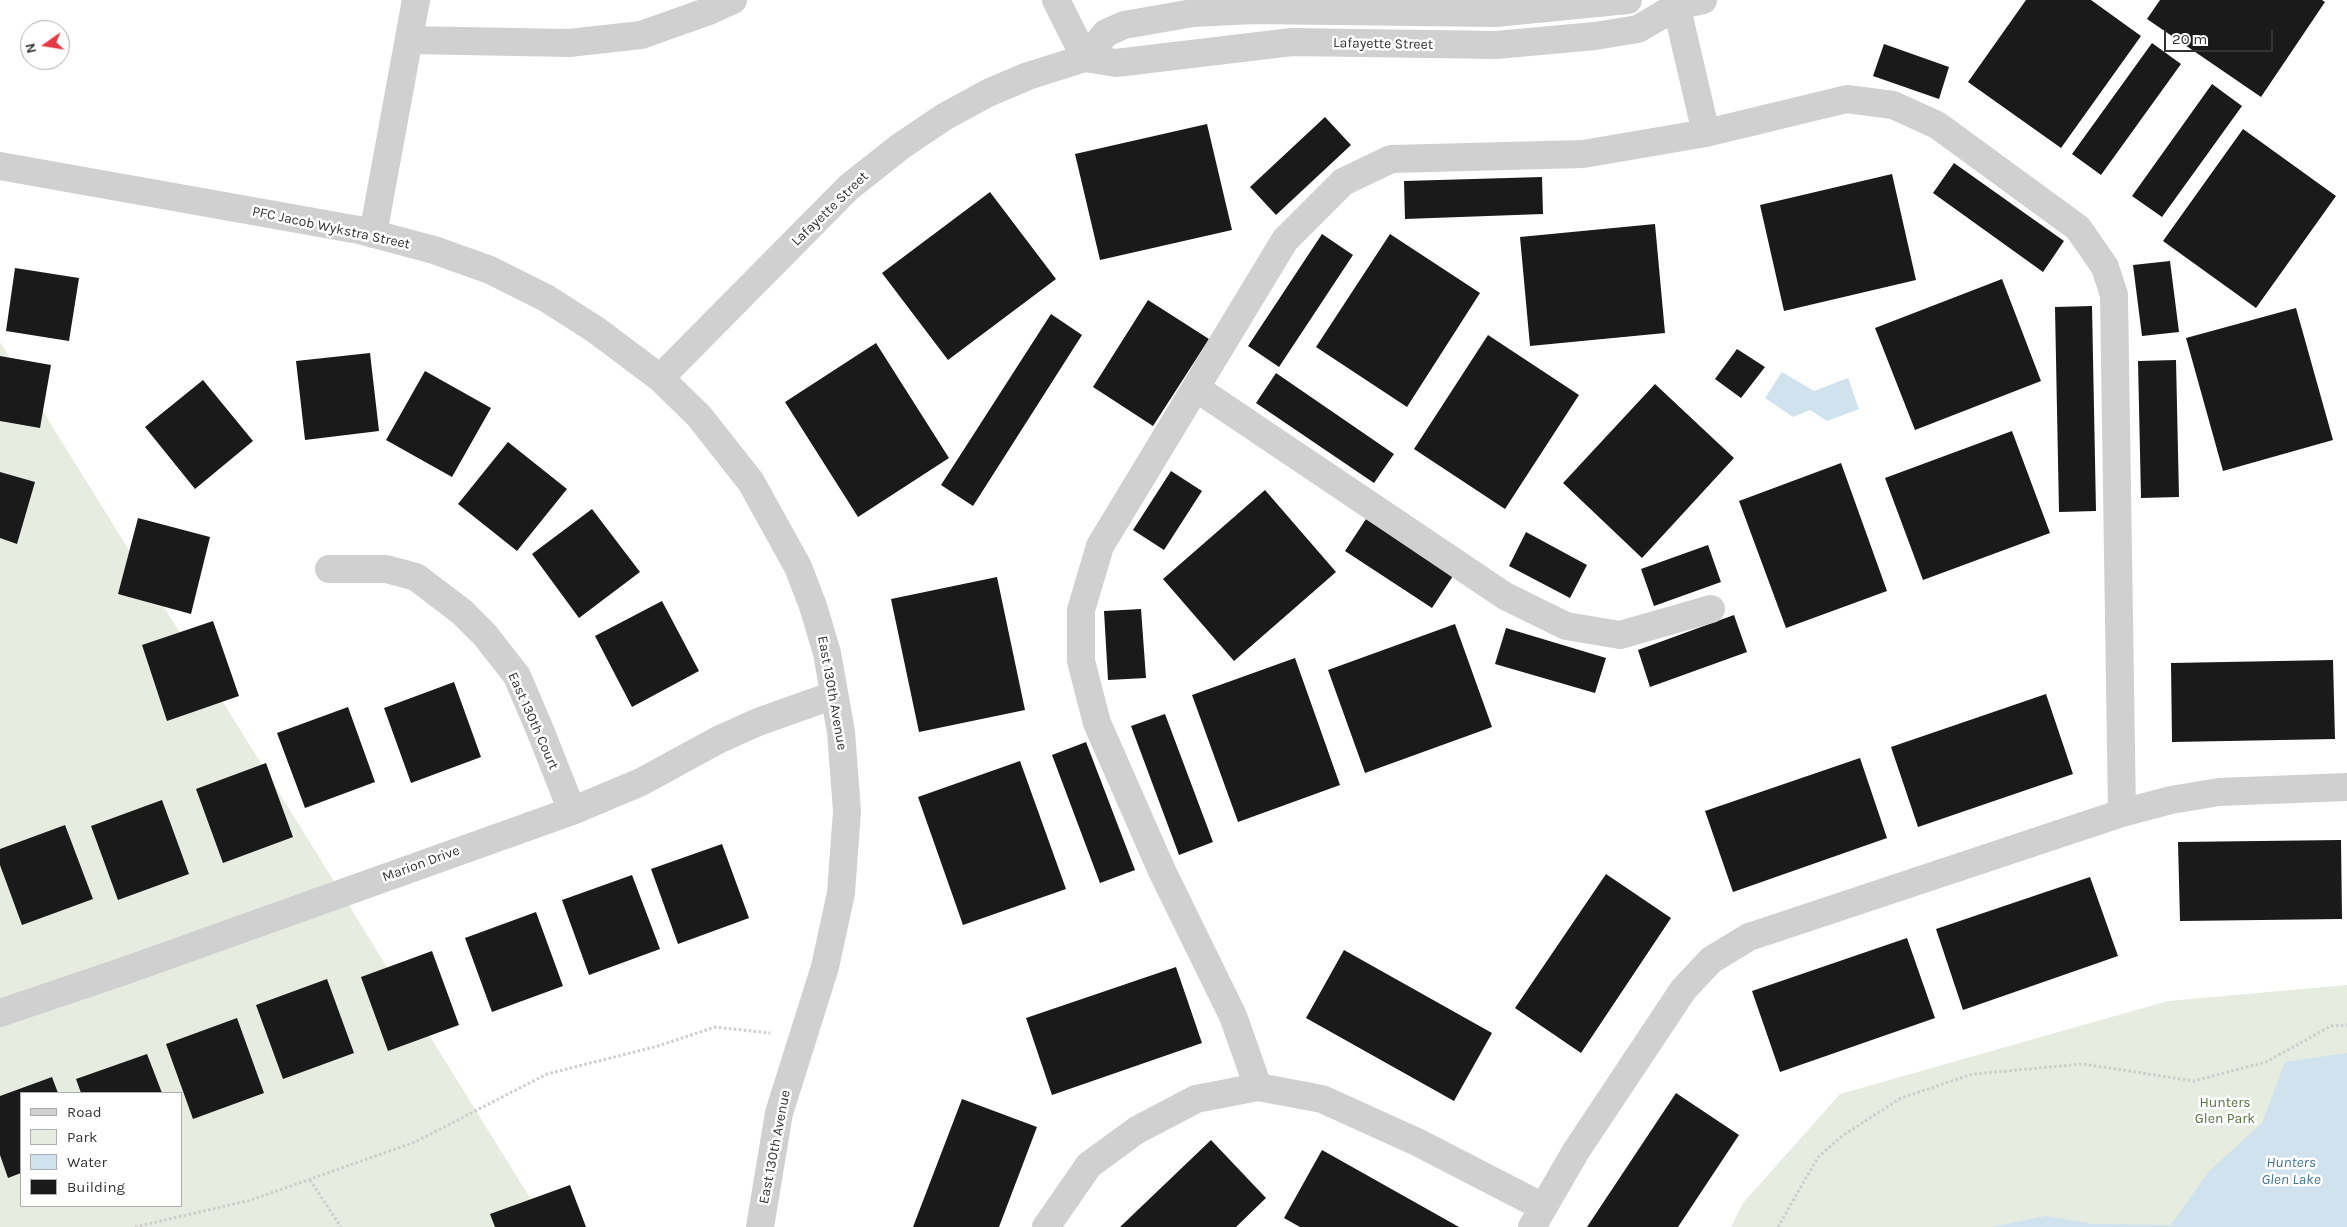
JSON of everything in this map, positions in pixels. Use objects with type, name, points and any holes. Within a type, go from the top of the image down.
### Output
[{"type":"street","points":[[373,234],[416,0]]},
{"type":"street","points":[[409,40],[569,43],[641,35],[709,11],[733,0]]},
{"type":"street","points":[[1056,0],[1084,58],[1106,33],[1124,25],[1193,13],[1253,10],[1292,5],[1495,13],[1628,0]]},
{"type":"street","name":"Lafayette Street","points":[[1639,0],[1676,3],[1703,0]]},
{"type":"street","points":[[1676,3],[1706,132]]},
{"type":"street","name":"Lafayette Street","points":[[660,378],[849,187],[901,146],[944,117],[988,93],[1028,76],[1084,58],[1116,63],[1292,42],[1496,46],[1595,36],[1638,28],[1676,3]]},
{"type":"street","points":[[1258,1088],[1233,1016],[1162,871],[1097,723],[1082,661],[1081,610],[1100,546],[1285,240],[1343,182],[1391,159],[1583,154],[1706,132],[1847,99],[1893,105],[1937,125],[2078,228],[2105,267],[2114,295],[2116,324],[2122,813]]},
{"type":"street","name":"PFC Jacob Wykstra Street","points":[[0,166],[305,220],[373,234],[434,250],[490,270],[546,298],[596,330],[660,378]]},
{"type":"street","name":"East 130th Avenue","points":[[660,378],[699,416],[751,482],[798,567],[813,606],[827,653],[842,732],[847,811],[841,893],[825,967],[802,1036],[780,1113],[760,1227]]},
{"type":"street","points":[[1196,388],[1505,596],[1566,626],[1620,635],[1711,609]]},
{"type":"street","name":"East 130th Court","points":[[329,569],[386,570],[416,577],[462,612],[479,629],[517,676],[572,810]]},
{"type":"street","name":"Marion Drive","points":[[0,1013],[127,970],[572,810],[641,782],[718,740],[758,722],[834,695]]},
{"type":"street","points":[[1046,1227],[1089,1165],[1137,1130],[1196,1099],[1258,1088],[1322,1098],[1417,1142],[1538,1217],[1576,1151],[1683,990],[1712,960],[1749,937],[2122,813],[2171,800],[2220,792],[2347,787]]},
{"type":"path","points":[[1778,1227],[1818,1157],[1842,1136],[1901,1098],[1973,1074],[2083,1064],[2194,1081],[2266,1062],[2331,1026],[2347,1025]]},
{"type":"path","points":[[135,1227],[252,1200],[416,1142],[547,1074],[658,1046],[715,1027],[802,1036]]},
{"type":"path","points":[[310,1180],[341,1227]]},
{"type":"green space","points":[[0,342],[548,1227],[0,1227]]},
{"type":"green space","name":"Hunters Glen Park","points":[[2347,985],[2347,1227],[1731,1227],[1743,1203],[1840,1094],[2168,1001]]},
{"type":"water","points":[[1782,372],[1814,391],[1848,378],[1859,409],[1827,421],[1810,410],[1793,417],[1765,398]]},
{"type":"water","name":"Hunters Glen Lake","points":[[2347,1053],[2347,1227],[1991,1227],[2046,1216],[2093,1224],[2171,1225],[2209,1171],[2262,1123],[2285,1062]]},
{"type":"building","points":[[2026,0],[2091,0],[2141,36],[2061,148],[1968,82]]},
{"type":"building","points":[[2160,0],[2322,0],[2325,2],[2261,97],[2147,19]]},
{"type":"building","points":[[2152,43],[2181,64],[2101,175],[2072,154]]},
{"type":"building","points":[[1884,44],[1949,67],[1939,99],[1873,76]]},
{"type":"building","points":[[2212,84],[2242,106],[2162,217],[2132,196]]},
{"type":"building","points":[[1325,117],[1351,145],[1276,215],[1250,187]]},
{"type":"building","points":[[1207,124],[1232,230],[1100,260],[1075,154]]},
{"type":"building","points":[[2243,129],[2336,196],[2256,308],[2163,241]]},
{"type":"building","points":[[1954,163],[2064,241],[2043,272],[1933,193]]},
{"type":"building","points":[[1892,174],[1916,280],[1784,311],[1760,205]]},
{"type":"building","points":[[1542,177],[1543,214],[1405,219],[1404,181]]},
{"type":"building","points":[[990,192],[1056,279],[948,360],[882,273]]},
{"type":"building","points":[[1655,224],[1665,333],[1530,346],[1520,237]]},
{"type":"building","points":[[1322,234],[1353,255],[1279,367],[1248,346]]},
{"type":"building","points":[[1390,234],[1480,293],[1407,407],[1316,347]]},
{"type":"building","points":[[2170,261],[2179,332],[2142,336],[2133,265]]},
{"type":"building","points":[[15,268],[79,278],[69,341],[6,331]]},
{"type":"building","points":[[2002,279],[2041,381],[1915,430],[1875,328]]},
{"type":"building","points":[[1148,300],[1209,339],[1153,426],[1093,387]]},
{"type":"building","points":[[2092,306],[2096,511],[2059,512],[2055,307]]},
{"type":"building","points":[[2296,308],[2333,440],[2223,471],[2186,338]]},
{"type":"building","points":[[1051,314],[1082,335],[973,506],[941,485]]},
{"type":"building","points":[[1488,335],[1579,395],[1505,509],[1414,449]]},
{"type":"building","points":[[876,343],[949,458],[858,517],[785,402]]},
{"type":"building","points":[[1737,349],[1765,367],[1741,398],[1715,379]]},
{"type":"building","points":[[370,353],[379,431],[305,440],[296,361]]},
{"type":"building","points":[[0,356],[51,365],[40,428],[0,421]]},
{"type":"building","points":[[2176,360],[2179,497],[2141,498],[2138,361]]},
{"type":"building","points":[[425,371],[491,408],[452,477],[386,440]]},
{"type":"building","points":[[1276,373],[1394,454],[1374,483],[1256,403]]},
{"type":"building","points":[[203,380],[253,441],[195,489],[145,427]]},
{"type":"building","points":[[1655,384],[1734,458],[1642,558],[1563,483]]},
{"type":"building","points":[[2012,431],[2050,533],[1923,580],[1885,478]]},
{"type":"building","points":[[508,442],[567,489],[517,551],[458,504]]},
{"type":"building","points":[[1841,463],[1887,591],[1786,628],[1739,501]]},
{"type":"building","points":[[1171,471],[1202,491],[1164,550],[1133,530]]},
{"type":"building","points":[[0,472],[35,482],[17,544],[0,538]]},
{"type":"building","points":[[1265,490],[1336,572],[1234,661],[1163,579]]},
{"type":"building","points":[[592,509],[640,572],[579,618],[532,554]]},
{"type":"building","points":[[138,518],[210,537],[191,614],[118,594]]},
{"type":"building","points":[[1366,519],[1453,576],[1432,608],[1345,551]]},
{"type":"building","points":[[1526,532],[1587,565],[1570,598],[1509,566]]},
{"type":"building","points":[[1708,545],[1721,582],[1654,606],[1641,569]]},
{"type":"building","points":[[997,577],[1025,710],[919,732],[891,599]]},
{"type":"building","points":[[662,601],[699,671],[632,707],[595,636]]},
{"type":"building","points":[[1141,609],[1146,678],[1108,680],[1104,611]]},
{"type":"building","points":[[1734,615],[1747,652],[1650,687],[1638,650]]},
{"type":"building","points":[[213,621],[239,696],[167,721],[142,645]]},
{"type":"building","points":[[1455,624],[1492,727],[1365,773],[1328,670]]},
{"type":"building","points":[[1506,628],[1606,658],[1595,693],[1495,664]]},
{"type":"building","points":[[1295,658],[1340,785],[1238,822],[1192,695]]},
{"type":"building","points":[[2333,660],[2335,739],[2172,742],[2171,663]]},
{"type":"building","points":[[454,682],[481,757],[411,783],[384,708]]},
{"type":"building","points":[[2046,694],[2073,774],[1918,827],[1891,747]]},
{"type":"building","points":[[348,707],[375,782],[305,808],[277,733]]},
{"type":"building","points":[[1165,714],[1213,842],[1179,855],[1131,726]]},
{"type":"building","points":[[1086,742],[1135,870],[1100,883],[1052,755]]},
{"type":"building","points":[[1860,758],[1887,838],[1733,892],[1705,811]]},
{"type":"building","points":[[1020,761],[1066,889],[963,925],[918,797]]},
{"type":"building","points":[[266,763],[293,837],[223,863],[196,789]]},
{"type":"building","points":[[162,800],[189,874],[118,900],[91,826]]},
{"type":"building","points":[[65,825],[93,899],[22,925],[0,865],[0,849]]},
{"type":"building","points":[[2341,840],[2342,919],[2180,921],[2178,842]]},
{"type":"building","points":[[722,844],[749,918],[678,944],[651,869]]},
{"type":"building","points":[[1606,874],[1671,918],[1581,1053],[1515,1008]]},
{"type":"building","points":[[632,875],[660,949],[589,975],[562,900]]},
{"type":"building","points":[[2090,877],[2118,956],[1963,1010],[1936,929]]},
{"type":"building","points":[[536,912],[563,986],[492,1012],[465,938]]},
{"type":"building","points":[[1907,938],[1935,1018],[1780,1072],[1752,991]]},
{"type":"building","points":[[1344,950],[1492,1033],[1454,1101],[1306,1018]]},
{"type":"building","points":[[432,951],[459,1025],[388,1051],[361,977]]},
{"type":"building","points":[[1176,967],[1202,1043],[1052,1095],[1026,1018]]},
{"type":"building","points":[[327,979],[354,1053],[283,1079],[256,1005]]},
{"type":"building","points":[[237,1018],[264,1093],[193,1119],[166,1044]]},
{"type":"building","points":[[147,1054],[162,1092],[81,1092],[76,1079]]},
{"type":"building","points":[[52,1077],[58,1092],[20,1092],[20,1173],[8,1178],[0,1155],[0,1096]]},
{"type":"building","points":[[1676,1093],[1739,1135],[1678,1227],[1587,1227]]},
{"type":"building","points":[[962,1099],[1037,1127],[999,1227],[913,1227]]},
{"type":"building","points":[[1211,1140],[1266,1198],[1236,1227],[1120,1227]]},
{"type":"building","points":[[1322,1150],[1459,1227],[1300,1227],[1284,1218]]},
{"type":"building","points":[[570,1185],[586,1227],[495,1227],[490,1214]]}]
